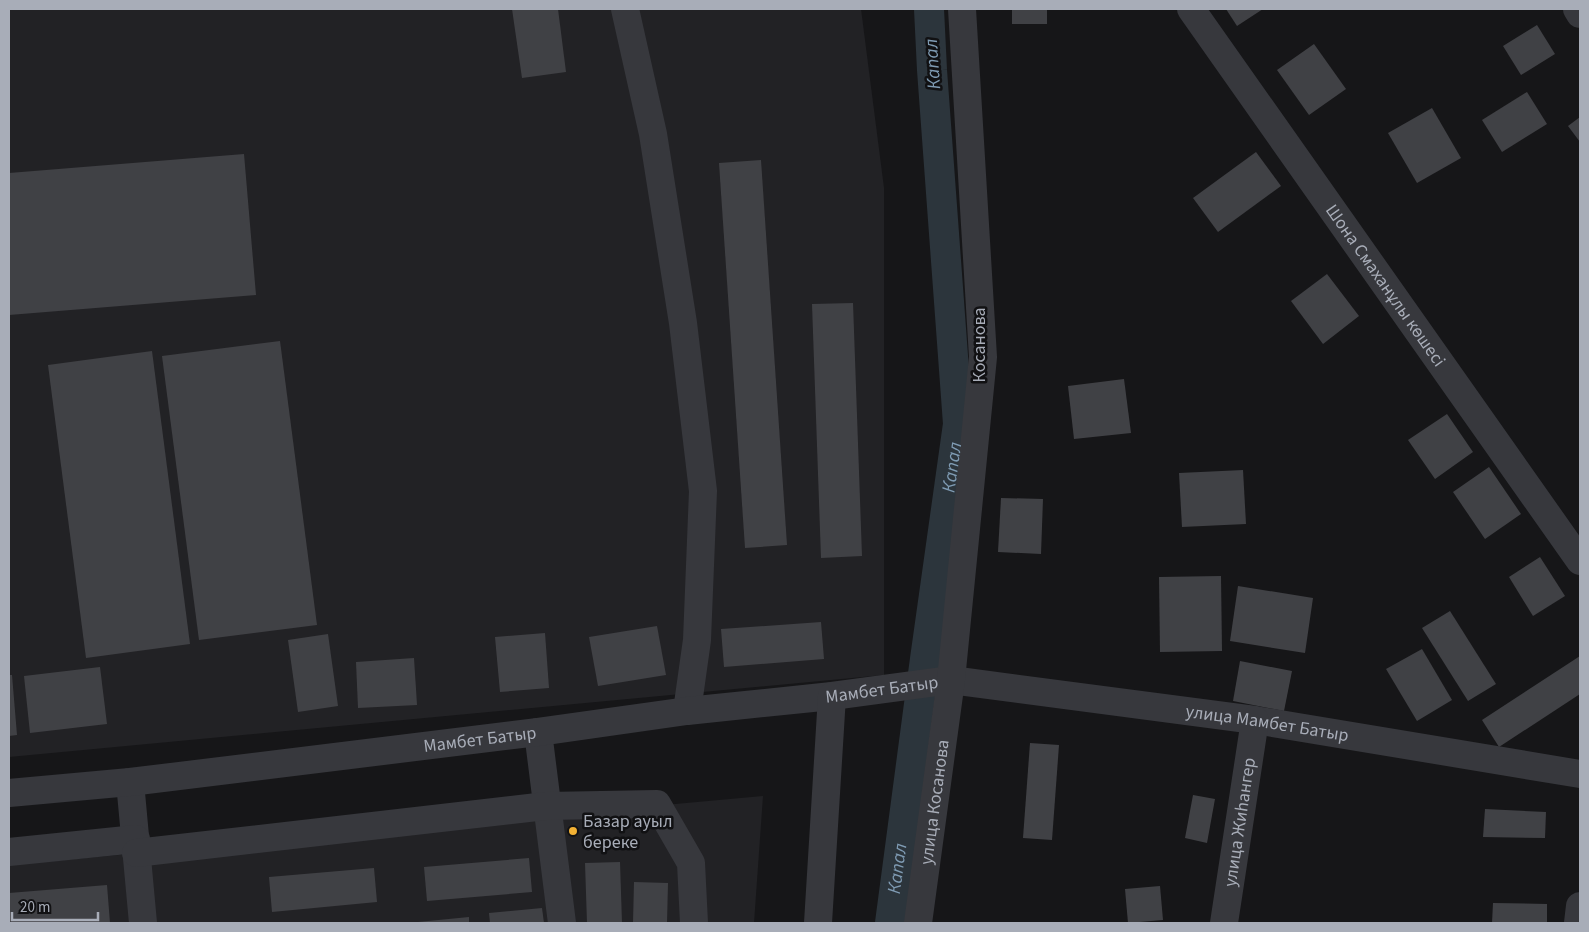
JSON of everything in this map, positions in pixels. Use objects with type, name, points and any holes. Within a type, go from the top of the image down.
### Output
[{"type":"street","points":[[625,9],[653,134],[683,322],[702,491],[697,640],[687,711]]},
{"type":"street","name":"Косанова","points":[[951,680],[983,357],[962,9]]},
{"type":"street","name":"Шона Смаханұлы көшесі","points":[[1191,9],[1580,561]]},
{"type":"street","points":[[1577,9],[1580,14]]},
{"type":"street","name":"Мамбет Батыр","points":[[9,793],[130,782],[538,732],[687,711],[832,696],[951,680]]},
{"type":"street","name":"улица Мамбет Батыр","points":[[951,680],[1255,720],[1580,774]]},
{"type":"street","name":"улица Косанова","points":[[918,923],[951,680]]},
{"type":"street","points":[[818,923],[832,696]]},
{"type":"street","name":"улица Жиhангер","points":[[1224,923],[1255,720]]},
{"type":"street","points":[[538,732],[562,923]]},
{"type":"street","points":[[130,782],[143,923]]},
{"type":"street","points":[[9,852],[136,846],[546,806],[657,804],[691,863],[694,923]]},
{"type":"street","points":[[1578,923],[1580,906]]},
{"type":"shaded area","points":[[9,9],[861,9],[884,188],[884,675],[9,757]]},
{"type":"shaded area","name":"Базар ауыл береке","points":[[763,796],[754,923],[9,923],[9,865]]},
{"type":"building","points":[[512,9],[558,9],[566,72],[522,78]]},
{"type":"building","points":[[1012,9],[1047,9],[1047,24],[1012,24]]},
{"type":"building","points":[[1226,9],[1263,9],[1237,26]]},
{"type":"building","points":[[1537,25],[1555,54],[1521,75],[1503,46]]},
{"type":"building","points":[[1314,44],[1346,89],[1309,115],[1277,70]]},
{"type":"building","points":[[1527,92],[1547,124],[1502,152],[1482,120]]},
{"type":"building","points":[[1432,108],[1461,158],[1417,183],[1388,133]]},
{"type":"building","points":[[1580,117],[1580,142],[1568,126]]},
{"type":"building","points":[[1256,152],[1281,186],[1218,232],[1193,198]]},
{"type":"building","points":[[244,154],[256,295],[9,315],[9,173]]},
{"type":"building","points":[[761,160],[787,545],[745,548],[719,163]]},
{"type":"building","points":[[1327,274],[1359,316],[1323,344],[1291,301]]},
{"type":"building","points":[[853,303],[862,556],[821,558],[812,304]]},
{"type":"building","points":[[280,341],[317,625],[199,640],[162,356]]},
{"type":"building","points":[[152,351],[190,644],[86,658],[48,365]]},
{"type":"building","points":[[1124,379],[1131,433],[1074,439],[1068,386]]},
{"type":"building","points":[[1447,414],[1473,452],[1435,479],[1408,440]]},
{"type":"building","points":[[1489,467],[1521,514],[1485,539],[1453,492]]},
{"type":"building","points":[[1243,470],[1246,524],[1182,527],[1179,473]]},
{"type":"building","points":[[1001,498],[1043,499],[1041,554],[998,552]]},
{"type":"building","points":[[1540,557],[1565,596],[1533,616],[1509,577]]},
{"type":"building","points":[[1221,576],[1222,651],[1160,652],[1159,577]]},
{"type":"building","points":[[1238,586],[1313,598],[1305,653],[1230,641]]},
{"type":"building","points":[[1450,611],[1496,684],[1468,701],[1422,628]]},
{"type":"building","points":[[821,622],[824,659],[724,667],[721,629]]},
{"type":"building","points":[[657,626],[666,675],[598,686],[589,637]]},
{"type":"building","points":[[545,633],[549,688],[500,692],[495,637]]},
{"type":"building","points":[[328,634],[338,706],[298,712],[288,640]]},
{"type":"building","points":[[1422,649],[1452,700],[1417,721],[1386,669]]},
{"type":"building","points":[[1580,656],[1580,694],[1499,747],[1482,720]]},
{"type":"building","points":[[414,658],[417,705],[358,708],[356,662]]},
{"type":"building","points":[[1240,661],[1292,671],[1284,711],[1233,701]]},
{"type":"building","points":[[100,667],[107,724],[30,733],[24,676]]},
{"type":"building","points":[[9,675],[12,675],[17,735],[9,736]]},
{"type":"building","points":[[1030,743],[1059,745],[1052,840],[1023,838]]},
{"type":"building","points":[[1193,795],[1215,799],[1207,843],[1185,838]]},
{"type":"building","points":[[1485,809],[1546,812],[1545,838],[1483,837]]},
{"type":"building","points":[[529,858],[532,892],[427,901],[424,867]]},
{"type":"building","points":[[620,862],[622,923],[587,923],[585,863]]},
{"type":"building","points":[[374,868],[377,902],[272,912],[269,877]]},
{"type":"building","points":[[634,882],[668,883],[667,923],[633,923]]},
{"type":"building","points":[[107,885],[110,923],[9,923],[9,893]]},
{"type":"building","points":[[1160,886],[1163,920],[1128,923],[1125,889]]},
{"type":"building","points":[[1493,903],[1547,904],[1547,923],[1492,923]]},
{"type":"building","points":[[542,908],[544,923],[490,923],[489,913]]},
{"type":"building","points":[[469,917],[469,923],[418,923],[418,922]]},
{"type":"waterway","name":"Капал","points":[[890,923],[958,424],[929,9]]},
{"type":"place","name":"Базар ауыл береке","points":[[573,831]]}]
